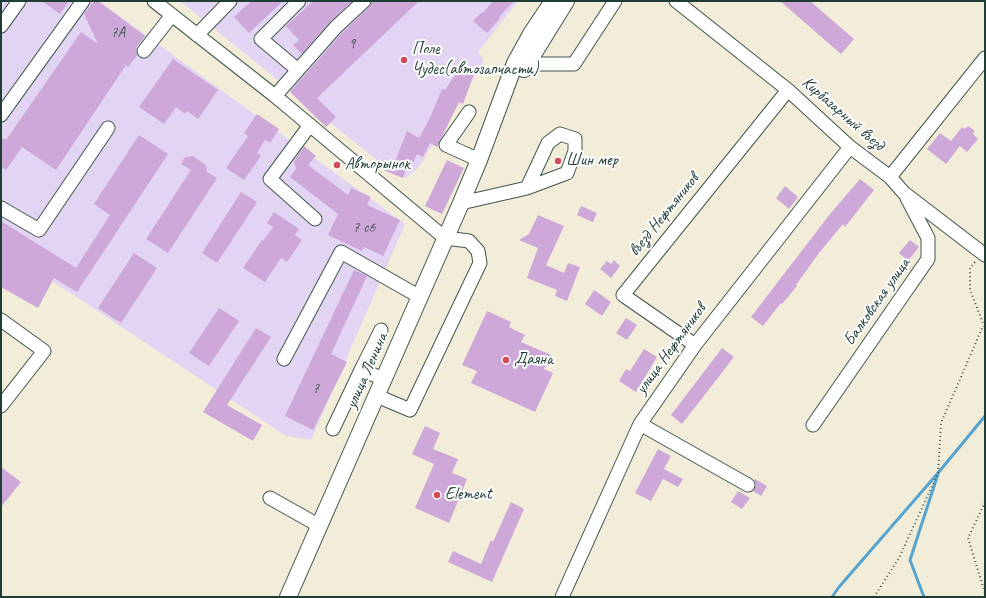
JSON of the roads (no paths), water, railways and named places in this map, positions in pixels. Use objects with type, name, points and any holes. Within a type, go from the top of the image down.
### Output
[{"type":"main road","name":"улица Ленина","points":[[288,597],[461,203],[479,160],[515,63],[531,34],[553,1]]},
{"type":"main road","name":"улица Ленина","points":[[479,160],[526,64],[566,1]]},
{"type":"street","points":[[1,26],[19,1]]},
{"type":"street","points":[[1,115],[83,1]]},
{"type":"street","points":[[154,1],[275,96],[445,238],[469,241],[478,250],[480,263],[410,410],[377,396]]},
{"type":"street","points":[[197,35],[230,1]]},
{"type":"street","points":[[298,70],[262,39],[299,1]]},
{"type":"street","points":[[275,96],[336,27],[364,1]]},
{"type":"street","points":[[526,64],[574,64],[615,1]]},
{"type":"street","name":"Кирбазарный въезд","points":[[676,1],[788,90],[850,147],[890,177],[904,194],[984,254]]},
{"type":"street","points":[[144,51],[172,15]]},
{"type":"street","points":[[890,177],[985,58]]},
{"type":"street","name":"въезд Нефтяников","points":[[695,345],[623,295],[788,90]]},
{"type":"street","points":[[469,112],[446,144],[479,160]]},
{"type":"street","points":[[310,125],[270,179],[314,219]]},
{"type":"street","points":[[1,208],[39,230],[108,128]]},
{"type":"street","name":"улица Нефтяников","points":[[562,597],[640,424],[695,345],[850,147]]},
{"type":"street","points":[[461,203],[527,188]]},
{"type":"street","name":"Балковская улица","points":[[814,425],[928,260],[928,238],[904,194]]},
{"type":"street","points":[[284,360],[341,252],[420,298]]},
{"type":"street","points":[[1,320],[44,351],[1,406]]},
{"type":"street","points":[[333,429],[381,330]]},
{"type":"street","points":[[361,370],[384,379]]},
{"type":"street","points":[[640,424],[748,485]]},
{"type":"street","points":[[270,498],[318,526]]},
{"type":"waterway","points":[[832,597],[985,416]]},
{"type":"waterway","points":[[924,597],[910,560],[938,474]]},
{"type":"place","name":"Поле Чудес(автозапчасти)","points":[[404,60]]},
{"type":"place","name":"Шин мер","points":[[558,161]]},
{"type":"place","name":"Авторынок","points":[[337,165]]},
{"type":"place","name":"Даяна","points":[[506,360]]},
{"type":"place","name":"Element","points":[[437,495]]}]
